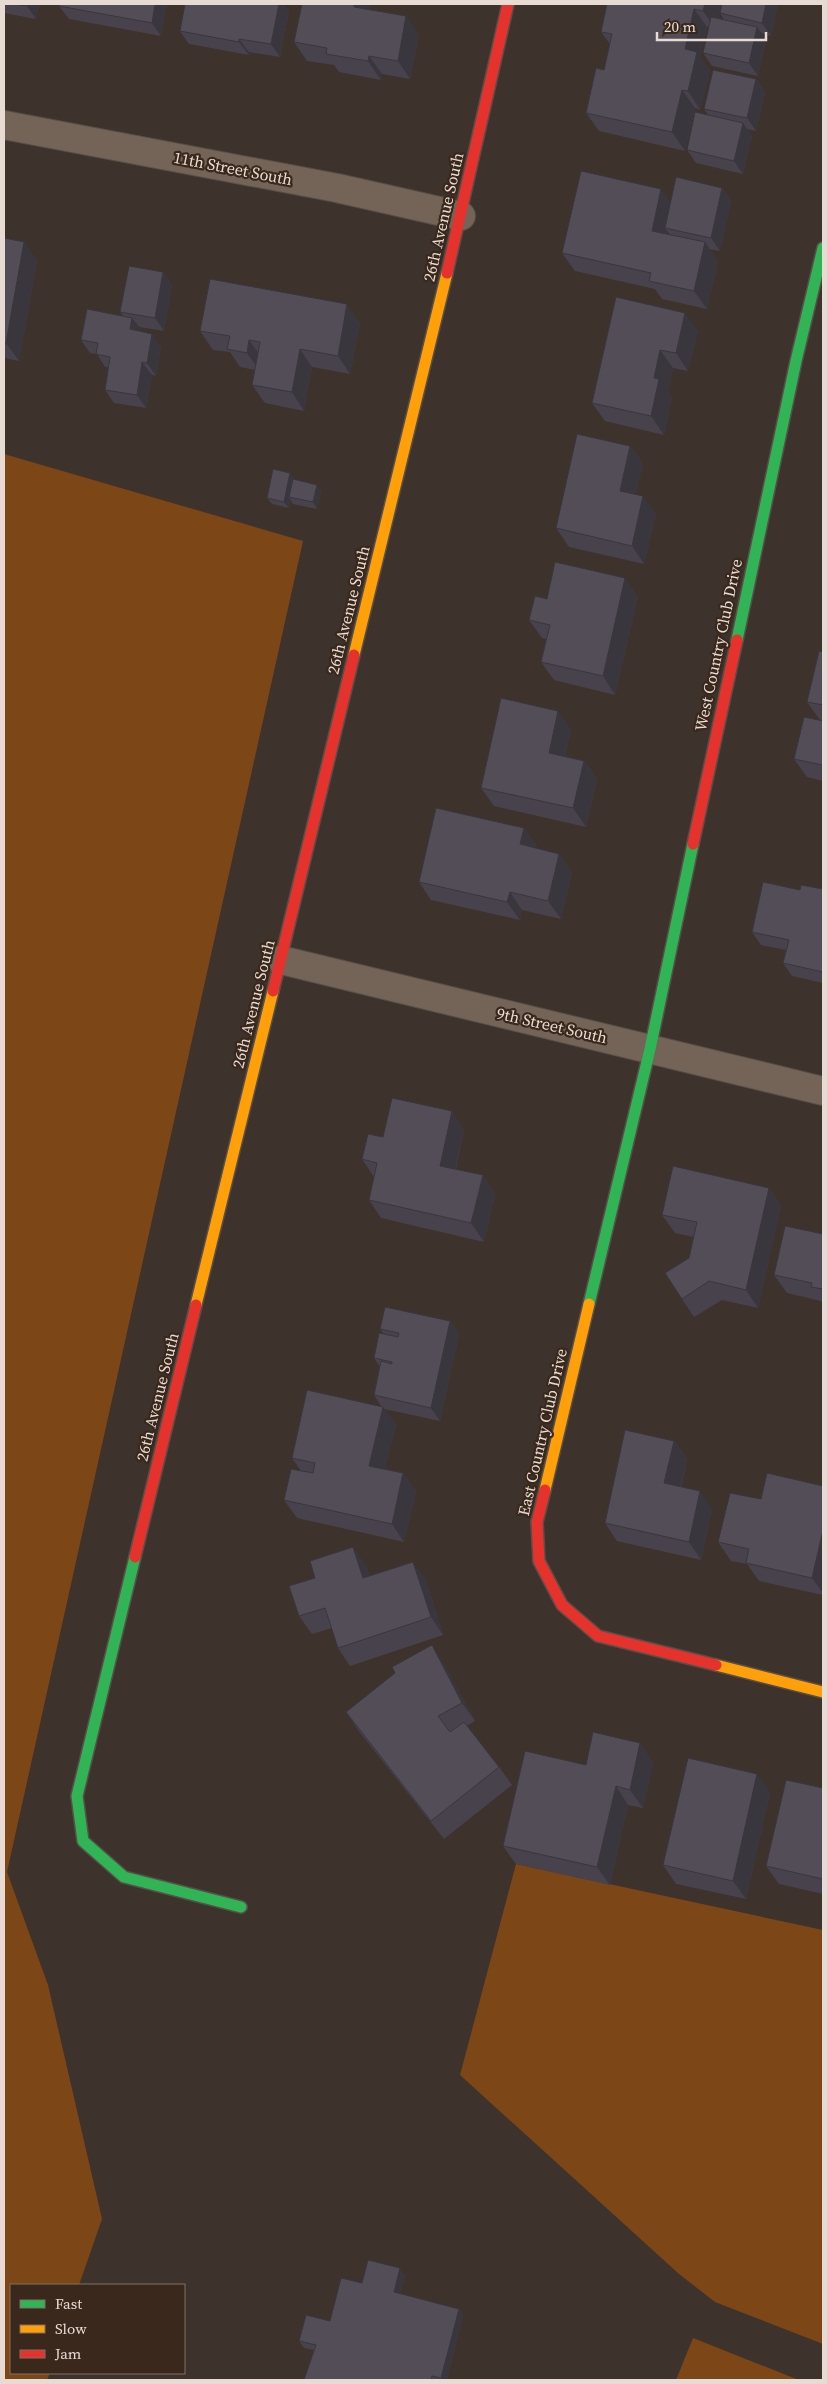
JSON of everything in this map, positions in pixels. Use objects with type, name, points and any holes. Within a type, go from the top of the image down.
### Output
[{"type":"street","name":"26th Avenue South","points":[[241,1907],[124,1877],[83,1841],[77,1796],[461,216],[508,4]]},
{"type":"street","name":"11th Street South","points":[[4,125],[336,188],[461,216]]},
{"type":"street","name":"West Country Club Drive","points":[[650,1049],[796,361],[823,248]]},
{"type":"street","name":"9th Street South","points":[[281,960],[823,1091]]},
{"type":"street","name":"East Country Club Drive","points":[[650,1049],[537,1522],[539,1561],[562,1605],[598,1636],[823,1692]]},
{"type":"shaded area","points":[[4,454],[303,541],[7,1872],[48,1985],[102,2219],[79,2284],[10,2284],[10,2374],[50,2374],[47,2380],[4,2380]]},
{"type":"shaded area","points":[[516,1864],[823,1930],[823,2344],[715,2302],[679,2274],[460,2075]]},
{"type":"shaded area","points":[[693,2338],[799,2380],[676,2380]]},
{"type":"building","points":[[60,4],[155,4],[152,23],[59,6]]},
{"type":"building","points":[[185,4],[279,4],[271,44],[239,39],[239,42],[180,31]]},
{"type":"building","points":[[302,4],[354,4],[354,7],[406,16],[398,61],[369,56],[368,61],[326,54],[327,48],[294,42]]},
{"type":"building","points":[[607,4],[705,4],[703,11],[694,9],[685,49],[697,52],[688,91],[682,90],[672,132],[586,113],[596,68],[604,70],[612,34],[601,32]]},
{"type":"building","points":[[722,4],[766,4],[762,23],[720,13]]},
{"type":"building","points":[[711,17],[757,27],[749,63],[703,53]]},
{"type":"building","points":[[713,70],[756,79],[747,118],[704,109]]},
{"type":"building","points":[[695,112],[743,123],[734,161],[687,150]]},
{"type":"building","points":[[581,171],[661,189],[652,231],[705,242],[694,291],[649,281],[651,273],[562,253]]},
{"type":"building","points":[[676,177],[722,188],[711,238],[665,228]]},
{"type":"building","points":[[4,238],[24,242],[6,343],[4,342]]},
{"type":"building","points":[[129,266],[163,272],[155,318],[120,312]]},
{"type":"building","points":[[210,279],[347,304],[338,356],[300,349],[292,392],[252,385],[260,342],[249,340],[247,353],[227,349],[230,336],[200,331]]},
{"type":"building","points":[[616,297],[685,313],[676,353],[660,350],[654,378],[659,379],[651,416],[592,403]]},
{"type":"building","points":[[87,309],[132,318],[130,329],[152,334],[147,363],[142,362],[137,395],[105,390],[110,357],[96,354],[98,343],[81,340]]},
{"type":"building","points":[[577,434],[630,446],[620,491],[643,496],[632,546],[556,528]]},
{"type":"building","points":[[273,469],[290,473],[284,502],[267,498]]},
{"type":"building","points":[[293,479],[317,485],[313,502],[289,497]]},
{"type":"building","points":[[555,562],[625,578],[603,676],[541,662],[550,625],[529,620],[535,596],[547,599]]},
{"type":"building","points":[[819,651],[823,652],[823,705],[807,702]]},
{"type":"building","points":[[501,698],[558,711],[549,753],[584,761],[573,808],[481,788]]},
{"type":"building","points":[[804,717],[823,721],[823,765],[794,759]]},
{"type":"building","points":[[436,808],[524,828],[520,844],[559,854],[548,901],[510,892],[507,902],[419,882]]},
{"type":"building","points":[[763,882],[800,890],[801,885],[823,889],[823,972],[783,963],[789,940],[752,932]]},
{"type":"building","points":[[392,1098],[452,1111],[440,1166],[483,1175],[471,1223],[369,1200],[377,1163],[362,1159],[368,1134],[383,1137]]},
{"type":"building","points":[[673,1166],[769,1188],[746,1290],[709,1281],[682,1299],[665,1273],[689,1258],[697,1222],[662,1215]]},
{"type":"building","points":[[785,1226],[823,1234],[823,1289],[811,1287],[812,1283],[774,1275]]},
{"type":"building","points":[[385,1307],[450,1321],[431,1408],[374,1395],[381,1361],[392,1364],[392,1362],[374,1358],[379,1333],[398,1337],[399,1333],[380,1329]]},
{"type":"building","points":[[307,1390],[383,1407],[369,1466],[403,1473],[392,1524],[284,1500],[291,1469],[313,1473],[315,1463],[292,1458]]},
{"type":"building","points":[[625,1430],[674,1441],[664,1483],[700,1491],[689,1542],[605,1523]]},
{"type":"building","points":[[767,1473],[823,1486],[823,1530],[812,1578],[746,1563],[749,1549],[718,1542],[730,1493],[761,1499]]},
{"type":"building","points":[[353,1547],[363,1578],[413,1562],[431,1617],[338,1648],[325,1608],[299,1616],[289,1586],[315,1578],[310,1561]]},
{"type":"building","points":[[432,1645],[462,1703],[438,1716],[450,1732],[464,1722],[499,1767],[431,1821],[346,1712],[395,1673],[392,1667]]},
{"type":"building","points":[[593,1732],[640,1743],[630,1790],[616,1786],[597,1867],[503,1846],[525,1751],[586,1765]]},
{"type":"building","points":[[688,1758],[757,1774],[733,1881],[663,1865]]},
{"type":"building","points":[[786,1780],[823,1788],[823,1879],[766,1866]]},
{"type":"building","points":[[368,2260],[400,2268],[394,2292],[459,2309],[441,2378],[432,2376],[431,2380],[304,2380],[316,2345],[299,2341],[306,2315],[330,2321],[341,2278],[362,2283]]},
{"type":"traffic: fast","points":[[737,640],[796,361],[823,248]]},
{"type":"traffic: fast","points":[[589,1304],[650,1049],[693,844]]},
{"type":"traffic: fast","points":[[135,1557],[77,1796],[83,1841],[124,1877],[241,1907]]},
{"type":"traffic: slow","points":[[354,655],[447,273]]},
{"type":"traffic: slow","points":[[196,1305],[273,991]]},
{"type":"traffic: slow","points":[[545,1490],[589,1304]]},
{"type":"traffic: slow","points":[[716,1665],[823,1692]]},
{"type":"traffic: jam","points":[[447,273],[508,4]]},
{"type":"traffic: jam","points":[[693,844],[737,640]]},
{"type":"traffic: jam","points":[[273,991],[354,655]]},
{"type":"traffic: jam","points":[[135,1557],[196,1305]]},
{"type":"traffic: jam","points":[[545,1490],[537,1522],[539,1561],[562,1605],[598,1636],[716,1665]]}]
